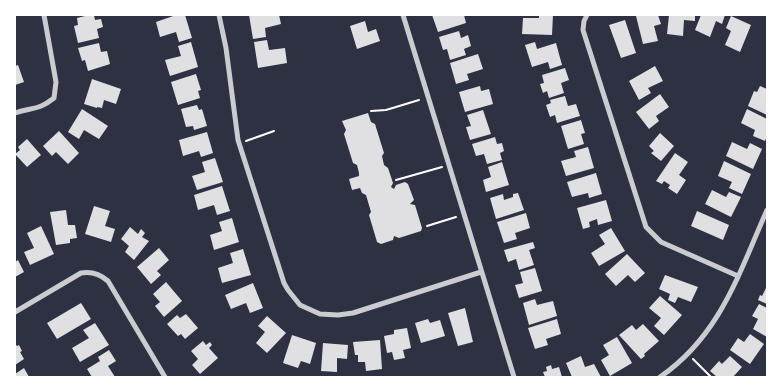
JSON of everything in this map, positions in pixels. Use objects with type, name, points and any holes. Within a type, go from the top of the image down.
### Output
[{"type":"street","points":[[15,113],[36,109],[54,98],[56,82],[44,15]]},
{"type":"street","points":[[219,15],[226,48],[239,143],[284,283],[300,305],[320,314],[352,313],[481,272]]},
{"type":"street","points":[[403,15],[514,377]]},
{"type":"street","points":[[587,15],[584,21],[584,30],[646,227],[661,242],[738,276]]},
{"type":"street","points":[[660,377],[688,354],[715,321],[726,303],[767,210]]},
{"type":"street","points":[[15,312],[81,273],[88,271],[101,275],[108,281],[164,377]]},
{"type":"path","points":[[371,111],[386,110],[428,97]]},
{"type":"path","points":[[239,143],[274,131]]},
{"type":"path","points":[[396,180],[448,165]]},
{"type":"path","points":[[427,226],[464,215]]},
{"type":"path","points":[[688,354],[711,377]]},
{"type":"building","points":[[94,15],[95,20],[101,19],[103,27],[97,29],[99,38],[78,43],[74,26],[78,25],[77,18]]},
{"type":"building","points":[[176,15],[185,15],[192,38],[179,42],[176,32],[160,37],[156,22]]},
{"type":"building","points":[[249,15],[279,15],[281,24],[265,28],[266,37],[253,39]]},
{"type":"building","points":[[432,15],[464,15],[466,23],[438,32]]},
{"type":"building","points":[[539,15],[553,15],[552,35],[522,34],[523,18],[539,18]]},
{"type":"building","points":[[658,15],[661,24],[654,26],[658,41],[643,44],[636,16]]},
{"type":"building","points":[[669,15],[695,15],[695,21],[684,20],[683,36],[667,34]]},
{"type":"building","points":[[701,15],[725,15],[722,24],[716,21],[710,37],[695,30]]},
{"type":"building","points":[[731,16],[751,25],[740,52],[725,45],[731,31],[726,28]]},
{"type":"building","points":[[625,20],[636,53],[621,58],[609,25]]},
{"type":"building","points":[[365,21],[368,32],[376,29],[380,41],[357,49],[350,26]]},
{"type":"building","points":[[459,31],[461,38],[468,35],[471,46],[464,49],[466,55],[450,60],[447,49],[443,50],[439,37]]},
{"type":"building","points":[[267,40],[269,50],[285,48],[287,63],[258,68],[254,42]]},
{"type":"building","points":[[191,42],[198,67],[170,76],[165,60],[181,56],[178,46]]},
{"type":"building","points":[[535,42],[537,49],[556,43],[562,65],[550,69],[548,62],[532,67],[525,45]]},
{"type":"building","points":[[99,43],[101,52],[107,51],[110,64],[88,71],[85,60],[82,61],[78,48]]},
{"type":"building","points":[[478,54],[483,69],[467,74],[469,80],[456,84],[450,63]]},
{"type":"building","points":[[18,65],[24,82],[15,85],[15,66]]},
{"type":"building","points":[[655,66],[663,81],[648,88],[651,93],[639,100],[629,81]]},
{"type":"building","points":[[565,68],[569,80],[561,83],[564,93],[549,98],[547,91],[543,93],[540,84],[544,83],[542,75]]},
{"type":"building","points":[[196,74],[201,90],[198,91],[200,98],[178,105],[171,82]]},
{"type":"building","points":[[92,79],[121,89],[116,104],[104,100],[102,108],[97,108],[84,104]]},
{"type":"building","points":[[480,86],[481,91],[489,89],[493,104],[465,112],[459,92]]},
{"type":"building","points":[[760,86],[767,89],[767,115],[748,106],[754,91],[757,92]]},
{"type":"building","points":[[660,94],[669,107],[656,116],[659,121],[649,129],[636,112]]},
{"type":"building","points":[[565,96],[568,106],[576,104],[580,116],[557,123],[555,115],[550,117],[546,105],[551,103],[550,100]]},
{"type":"building","points":[[197,105],[199,110],[202,109],[207,126],[194,130],[193,126],[186,127],[181,109]]},
{"type":"building","points":[[82,109],[108,126],[99,139],[84,130],[79,139],[68,132]]},
{"type":"building","points":[[747,109],[767,119],[767,136],[765,141],[753,136],[755,130],[741,123]]},
{"type":"building","points":[[483,110],[491,134],[470,140],[466,127],[471,126],[467,115]]},
{"type":"building","points":[[368,113],[371,122],[375,124],[384,153],[382,156],[384,165],[388,168],[393,183],[391,187],[394,189],[396,185],[405,182],[408,184],[414,200],[410,204],[415,205],[422,228],[421,231],[399,238],[394,236],[393,240],[381,244],[377,242],[369,215],[371,212],[366,195],[362,193],[360,188],[352,190],[349,179],[359,176],[359,173],[357,165],[353,163],[344,134],[346,130],[342,121]]},
{"type":"building","points":[[581,120],[585,133],[581,134],[584,144],[568,149],[561,126]]},
{"type":"building","points":[[59,131],[79,153],[68,164],[56,152],[52,156],[43,146]]},
{"type":"building","points":[[207,132],[213,153],[201,157],[199,151],[183,156],[179,140]]},
{"type":"building","points":[[660,133],[674,146],[661,161],[651,153],[654,151],[649,146]]},
{"type":"building","points":[[495,137],[497,144],[502,143],[504,151],[500,153],[502,160],[487,164],[484,154],[476,156],[472,144]]},
{"type":"building","points":[[27,139],[41,155],[27,167],[15,154],[20,150],[18,147]]},
{"type":"building","points":[[732,142],[747,149],[750,143],[762,149],[753,169],[726,156]]},
{"type":"building","points":[[588,147],[594,168],[566,176],[561,161],[576,157],[574,151]]},
{"type":"building","points":[[675,153],[688,162],[679,175],[686,180],[677,194],[668,188],[670,185],[664,181],[662,184],[656,181]]},
{"type":"building","points":[[215,158],[223,182],[197,190],[192,176],[205,172],[202,162]]},
{"type":"building","points":[[724,161],[751,174],[742,194],[729,188],[732,182],[718,176]]},
{"type":"building","points":[[502,162],[509,185],[486,192],[483,180],[491,177],[488,167]]},
{"type":"building","points":[[596,173],[602,194],[589,198],[588,193],[572,197],[567,182]]},
{"type":"building","points":[[222,186],[230,211],[217,215],[214,205],[198,210],[194,195]]},
{"type":"building","points":[[712,190],[726,197],[729,192],[741,197],[731,217],[705,204]]},
{"type":"building","points":[[518,193],[524,210],[496,219],[490,198],[503,194],[504,200]]},
{"type":"building","points":[[606,200],[612,221],[598,225],[597,219],[589,222],[590,227],[583,229],[577,208]]},
{"type":"building","points":[[94,206],[110,211],[105,226],[115,229],[111,242],[85,234]]},
{"type":"building","points":[[66,210],[68,225],[75,225],[77,238],[70,239],[70,243],[56,245],[50,212]]},
{"type":"building","points":[[697,211],[729,225],[723,240],[691,226]]},
{"type":"building","points":[[526,213],[530,228],[515,233],[517,239],[504,243],[497,222]]},
{"type":"building","points":[[232,218],[239,242],[214,250],[210,235],[222,231],[219,222]]},
{"type":"building","points":[[41,226],[54,254],[30,265],[24,252],[34,248],[27,233]]},
{"type":"building","points":[[130,227],[138,234],[141,229],[145,233],[142,237],[149,241],[134,260],[125,252],[129,246],[121,239]]},
{"type":"building","points":[[611,228],[625,251],[599,266],[591,253],[605,244],[599,235]]},
{"type":"building","points":[[533,242],[535,248],[529,250],[534,265],[519,270],[516,259],[508,262],[504,250]]},
{"type":"building","points":[[159,248],[169,260],[157,271],[161,275],[151,284],[137,267]]},
{"type":"building","points":[[243,249],[251,275],[222,283],[218,268],[233,263],[230,253]]},
{"type":"building","points":[[627,254],[645,273],[635,282],[628,275],[616,286],[605,274]]},
{"type":"building","points":[[18,260],[24,272],[15,277],[15,262]]},
{"type":"building","points":[[535,268],[542,291],[519,298],[515,285],[523,283],[520,272]]},
{"type":"building","points":[[665,275],[698,287],[691,302],[678,297],[675,303],[668,300],[670,294],[659,289]]},
{"type":"building","points":[[166,282],[182,301],[164,317],[155,306],[160,302],[153,294]]},
{"type":"building","points":[[253,283],[263,308],[250,313],[246,303],[231,309],[225,295]]},
{"type":"building","points":[[767,286],[767,304],[758,300]]},
{"type":"building","points":[[660,296],[682,315],[664,335],[654,326],[661,318],[649,308]]},
{"type":"building","points":[[535,299],[537,305],[553,301],[557,316],[529,325],[523,303]]},
{"type":"building","points":[[81,303],[91,319],[57,339],[47,323]]},
{"type":"building","points":[[759,304],[767,308],[767,337],[753,329],[758,319],[752,316]]},
{"type":"building","points":[[465,308],[473,342],[458,346],[448,313]]},
{"type":"building","points":[[186,314],[198,328],[185,339],[181,334],[178,336],[167,324],[177,315],[180,318]]},
{"type":"building","points":[[267,316],[286,333],[267,353],[256,343],[265,332],[258,326]]},
{"type":"building","points":[[428,319],[430,323],[440,320],[445,336],[421,343],[415,323]]},
{"type":"building","points":[[557,319],[561,334],[546,339],[548,345],[535,349],[528,328]]},
{"type":"building","points":[[95,323],[109,345],[80,362],[72,348],[89,338],[83,330]]},
{"type":"building","points":[[643,324],[659,341],[641,359],[619,335],[632,325],[636,330]]},
{"type":"building","points":[[407,328],[411,348],[403,350],[405,358],[394,360],[392,352],[387,353],[384,336],[394,334],[394,330]]},
{"type":"building","points":[[750,334],[764,344],[750,364],[730,350],[738,338],[744,342]]},
{"type":"building","points":[[292,335],[316,343],[310,364],[301,361],[298,368],[283,363]]},
{"type":"building","points":[[617,337],[632,363],[610,376],[601,360],[609,355],[603,345]]},
{"type":"building","points":[[380,340],[382,369],[366,371],[365,362],[358,362],[358,355],[355,355],[353,342]]},
{"type":"building","points":[[203,341],[206,345],[210,342],[212,345],[209,348],[218,358],[200,374],[192,365],[198,359],[191,351]]},
{"type":"building","points":[[323,343],[348,345],[347,359],[337,358],[337,372],[321,371]]},
{"type":"building","points":[[15,344],[19,345],[24,359],[15,365]]},
{"type":"building","points":[[109,350],[116,361],[108,366],[115,377],[92,377],[87,369],[100,361],[98,357]]},
{"type":"building","points":[[581,356],[585,367],[594,364],[601,377],[572,377],[566,363]]},
{"type":"building","points":[[730,356],[742,367],[733,377],[717,377],[710,371],[719,361],[722,364]]},
{"type":"building","points":[[551,365],[552,369],[559,367],[562,377],[545,377],[543,372],[547,371],[546,367]]},
{"type":"building","points":[[24,368],[29,377],[15,377],[15,374]]}]
